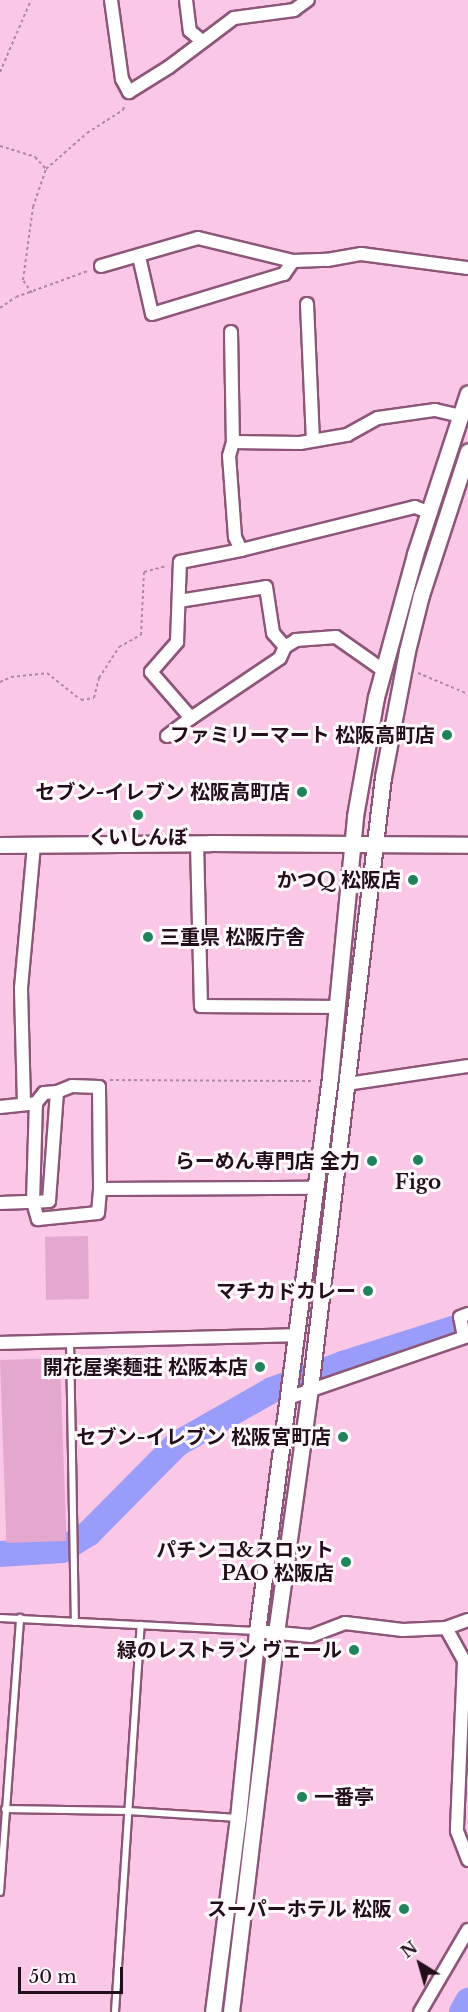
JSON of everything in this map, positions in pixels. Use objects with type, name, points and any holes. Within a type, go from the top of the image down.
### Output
[{"type":"street","points":[[111,0],[122,79],[129,92],[169,67],[234,18],[294,10],[308,0]]},
{"type":"street","points":[[186,0],[190,31],[202,41]]},
{"type":"street","points":[[100,266],[198,238],[293,261],[327,260],[361,254],[468,268]]},
{"type":"street","points":[[140,261],[152,314],[284,274],[293,261]]},
{"type":"street","points":[[307,304],[313,440]]},
{"type":"street","points":[[231,332],[232,442],[229,456],[235,537],[241,550]]},
{"type":"street","points":[[213,2012],[238,1818],[257,1632],[337,1007],[355,816],[383,670],[428,512],[468,393]]},
{"type":"street","points":[[232,442],[300,443],[347,435],[378,418],[435,410],[460,416]]},
{"type":"street","points":[[231,2012],[276,1633],[313,1364],[383,777],[404,666],[421,595],[468,450]]},
{"type":"street","points":[[191,718],[151,672],[177,642],[180,562],[241,550],[415,507],[428,512]]},
{"type":"street","points":[[179,601],[266,587],[273,633],[285,647]]},
{"type":"street","points":[[167,736],[280,658],[285,647],[296,640],[336,637],[383,670]]},
{"type":"street","points":[[0,845],[197,843],[468,845]]},
{"type":"street","points":[[197,843],[201,1006],[337,1007]]},
{"type":"street","points":[[0,1107],[30,1103],[44,1093],[57,1092],[72,1086],[99,1087],[100,1189],[98,1213],[38,1219],[33,1202],[30,1103],[21,988],[34,845]]},
{"type":"street","points":[[347,1084],[468,1066]]},
{"type":"street","points":[[0,1203],[49,1201],[57,1092]]},
{"type":"street","points":[[100,1189],[315,1188]]},
{"type":"street","points":[[288,1395],[465,1336],[464,1315]]},
{"type":"street","points":[[0,1343],[296,1335]]},
{"type":"street","points":[[257,1632],[311,1636],[345,1623],[403,1630],[446,1628],[468,1620]]},
{"type":"street","points":[[446,1628],[464,1661],[457,1831],[468,1860]]},
{"type":"street","points":[[420,2012],[468,1930]]},
{"type":"lane","points":[[70,1341],[75,1622]]},
{"type":"lane","points":[[0,1618],[257,1632]]},
{"type":"lane","points":[[0,1892],[4,1809],[20,1618]]},
{"type":"lane","points":[[115,2012],[141,1625]]},
{"type":"lane","points":[[4,1809],[128,1811],[238,1818]]},
{"type":"path","points":[[0,72],[31,0]]},
{"type":"path","points":[[32,293],[23,280],[33,207],[46,169],[87,133],[123,110],[129,92]]},
{"type":"path","points":[[0,146],[35,157],[46,169]]},
{"type":"path","points":[[0,308],[16,297],[100,266]]},
{"type":"path","points":[[0,682],[11,677],[47,674],[81,700],[94,698],[99,678],[119,647],[141,635],[144,572],[180,562]]},
{"type":"path","points":[[404,666],[468,694]]},
{"type":"path","points":[[104,1080],[298,1083],[318,1080]]},
{"type":"building","points":[[88,1236],[89,1299],[46,1300],[45,1237]]},
{"type":"building","points":[[60,1358],[66,1541],[6,1543],[0,1360]]},
{"type":"waterway","points":[[0,1554],[62,1550],[89,1533],[177,1444],[272,1390],[343,1364],[468,1324]]},
{"type":"waterway","points":[[462,2012],[468,2001]]},
{"type":"place","name":"ファミリーマート 松阪高町店","points":[[447,735]]},
{"type":"place","name":"セブン-イレブン 松阪高町店","points":[[302,792]]},
{"type":"place","name":"くいしんぼ","points":[[138,815]]},
{"type":"place","name":"かつQ 松阪店","points":[[413,880]]},
{"type":"place","name":"三重県 松阪庁舎","points":[[148,937]]},
{"type":"place","name":"Figo","points":[[418,1160]]},
{"type":"place","name":"らーめん専門店 全力","points":[[372,1161]]},
{"type":"place","name":"マチカドカレー","points":[[368,1291]]},
{"type":"place","name":"開花屋楽麺荘 松阪本店","points":[[260,1367]]},
{"type":"place","name":"セブン-イレブン 松阪宮町店","points":[[343,1437]]},
{"type":"place","name":"パチンコ&スロット PAO 松阪店","points":[[346,1562]]},
{"type":"place","name":"緑のレストラン ヴェール","points":[[354,1650]]},
{"type":"place","name":"一番亭","points":[[302,1797]]},
{"type":"place","name":"スーパーホテル 松阪","points":[[404,1909]]}]
